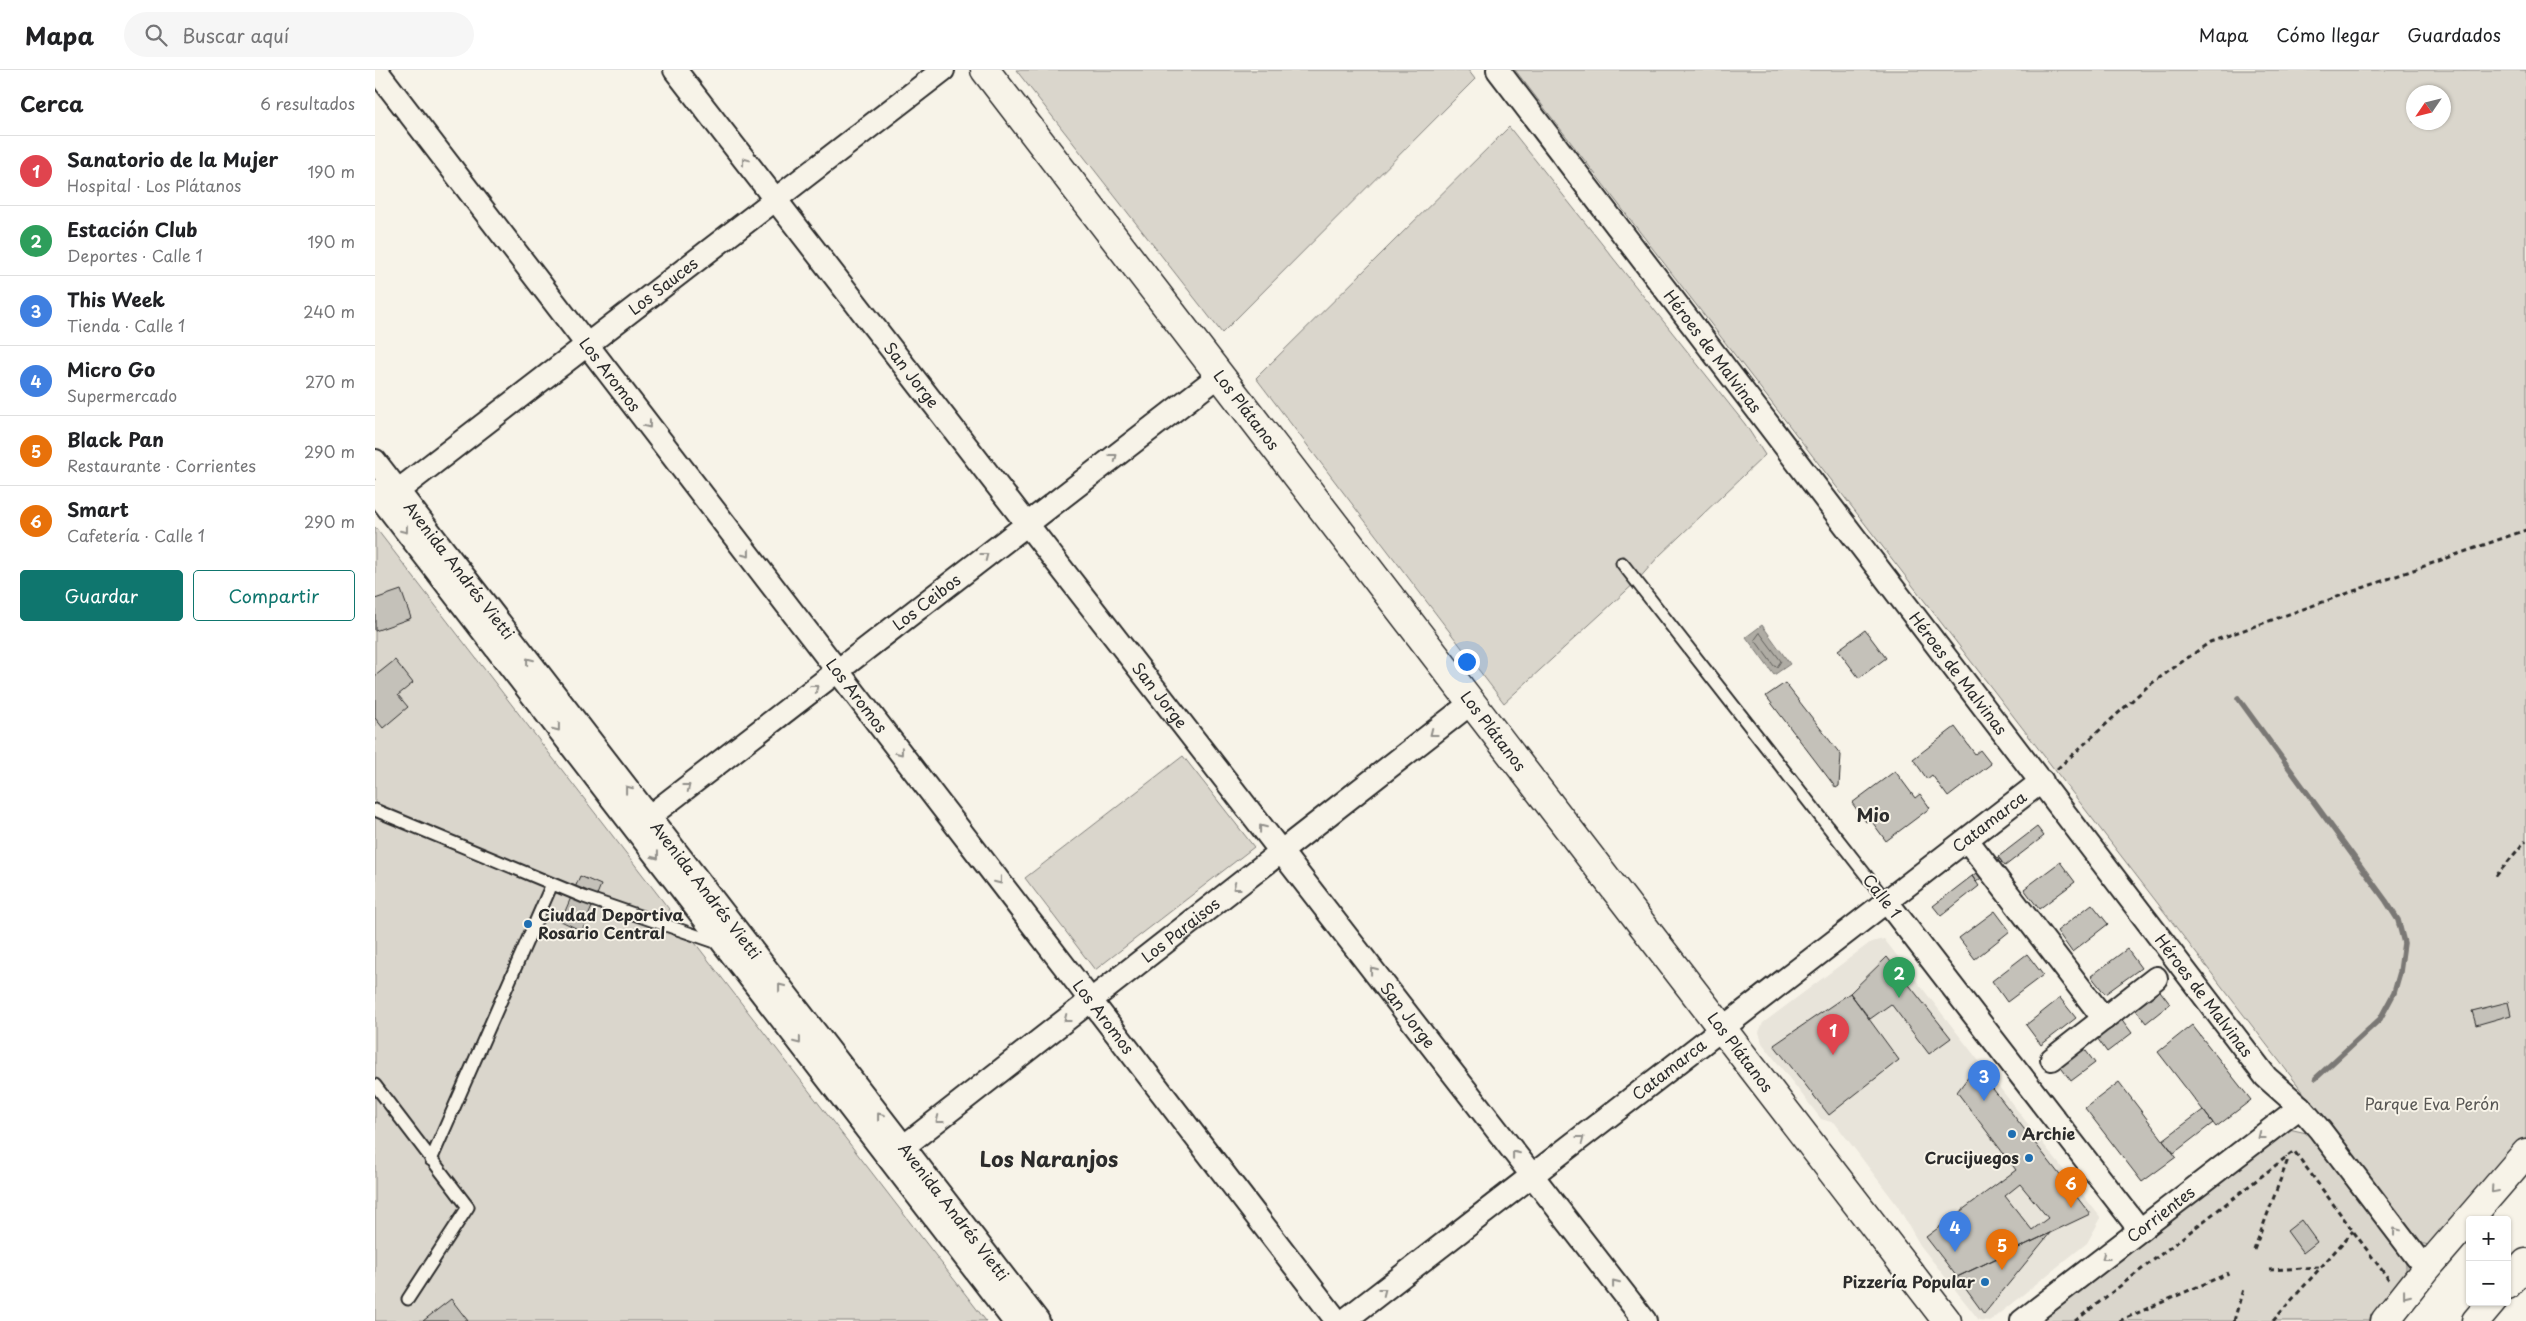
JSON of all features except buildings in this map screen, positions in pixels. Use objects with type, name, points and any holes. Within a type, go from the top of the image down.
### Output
[{"type":"street","name":"Los Aromos","points":[[376,70],[1337,1321]]},
{"type":"street","name":"San Jorge","points":[[675,70],[1645,1321]]},
{"type":"street","name":"Los Sauces","points":[[385,494],[586,345],[943,70]]},
{"type":"street","name":"Los Plátanos","points":[[985,70],[1947,1321]]},
{"type":"street","name":"Héroes de Malvinas","points":[[1498,70],[2266,1077],[2300,1106],[2426,1269]]},
{"type":"street","name":"Los Ceibos","points":[[642,822],[1220,375]]},
{"type":"street","name":"Avenida Andrés Vietti","points":[[375,460],[385,494],[642,822],[897,1153],[1038,1321]]},
{"type":"street","name":"Los Paraisos","points":[[897,1153],[1471,703]]},
{"type":"street","name":"Catamarca","points":[[1344,1321],[1723,1030],[2042,781]]},
{"type":"street","points":[[1967,840],[2104,1019]]},
{"type":"street","name":"Calle 1","points":[[1887,902],[2140,1230]]},
{"type":"street","points":[[2052,1059],[2156,978]]},
{"type":"street","name":"Corrientes","points":[[2022,1321],[2300,1106]]},
{"type":"street","name":"Avenida Andrés Vietti","points":[[897,1153],[1014,1321]]},
{"type":"street","points":[[2385,1321],[2426,1269],[2526,1153]]},
{"type":"street","points":[[2511,1280],[2526,1263]]},
{"type":"street","points":[[2476,1321],[2489,1306]]},
{"type":"lane","name":"Calle 1","points":[[1622,563],[1887,902]]},
{"type":"lane","points":[[375,810],[553,884],[733,941]]},
{"type":"lane","points":[[431,1160],[553,884]]},
{"type":"lane","points":[[375,1086],[467,1207],[409,1299]]},
{"type":"path","points":[[2042,781],[2148,686],[2210,642],[2526,530]]},
{"type":"path","points":[[2496,876],[2526,840]]},
{"type":"path","points":[[2075,1321],[2294,1151],[2392,1284]]},
{"type":"path","points":[[2254,1250],[2287,1162],[2287,1156]]},
{"type":"path","points":[[2273,1321],[2353,1231]]},
{"type":"path","points":[[2269,1270],[2321,1267]]},
{"type":"path","points":[[2119,1321],[2229,1273]]},
{"type":"path","points":[[2234,1321],[2243,1289]]},
{"type":"shaded area","points":[[1884,939],[2101,1218],[2087,1243],[1990,1321],[1979,1320],[1920,1245],[1897,1205],[1835,1123],[1821,1119],[1762,1043],[1759,1032],[1763,1023],[1871,942]]},
{"type":"green space","points":[[1016,70],[1468,70],[1475,79],[1222,333]]},
{"type":"green space","name":"Parque Eva Perón","points":[[1515,70],[2526,70],[2526,1138],[2434,1243],[2422,1243],[2415,1237]]},
{"type":"green space","points":[[1509,127],[1745,424],[1765,455],[1659,556],[1637,581],[1504,703],[1256,378]]},
{"type":"green space","name":"Ciudad Deportiva Rosario Central","points":[[375,527],[986,1321],[375,1321]]},
{"type":"green space","points":[[1183,756],[1254,847],[1095,970],[1025,878]]},
{"type":"green space","points":[[2289,1129],[2311,1134],[2406,1260],[2406,1282],[2373,1321],[2036,1321],[2280,1132]]},
{"type":"water","points":[[1762,625],[1790,664],[1774,675],[1746,637]]},
{"type":"waterway","points":[[2238,698],[2386,901],[2398,920],[2404,943],[2400,972],[2394,993],[2380,1019],[2316,1078]]},
{"type":"place","name":"Ciudad Deportiva Rosario Central","points":[[528,924]]},
{"type":"place","name":"Estación Club","points":[[1899,998]]},
{"type":"place","name":"Sanatorio de la Mujer","points":[[1833,1055]]},
{"type":"place","name":"This Week","points":[[1984,1101]]},
{"type":"place","name":"Archie","points":[[2012,1134]]},
{"type":"place","name":"Crucijuegos","points":[[2029,1158]]},
{"type":"place","name":"Smart","points":[[2071,1208]]},
{"type":"place","name":"Micro Go","points":[[1955,1252]]},
{"type":"place","name":"Black Pan","points":[[2002,1270]]},
{"type":"place","name":"Pizzería Popular","points":[[1985,1282]]},
{"type":"district","name":"Mio","points":[[1873,816]]},
{"type":"district","name":"Los Naranjos","points":[[1049,1160]]}]
